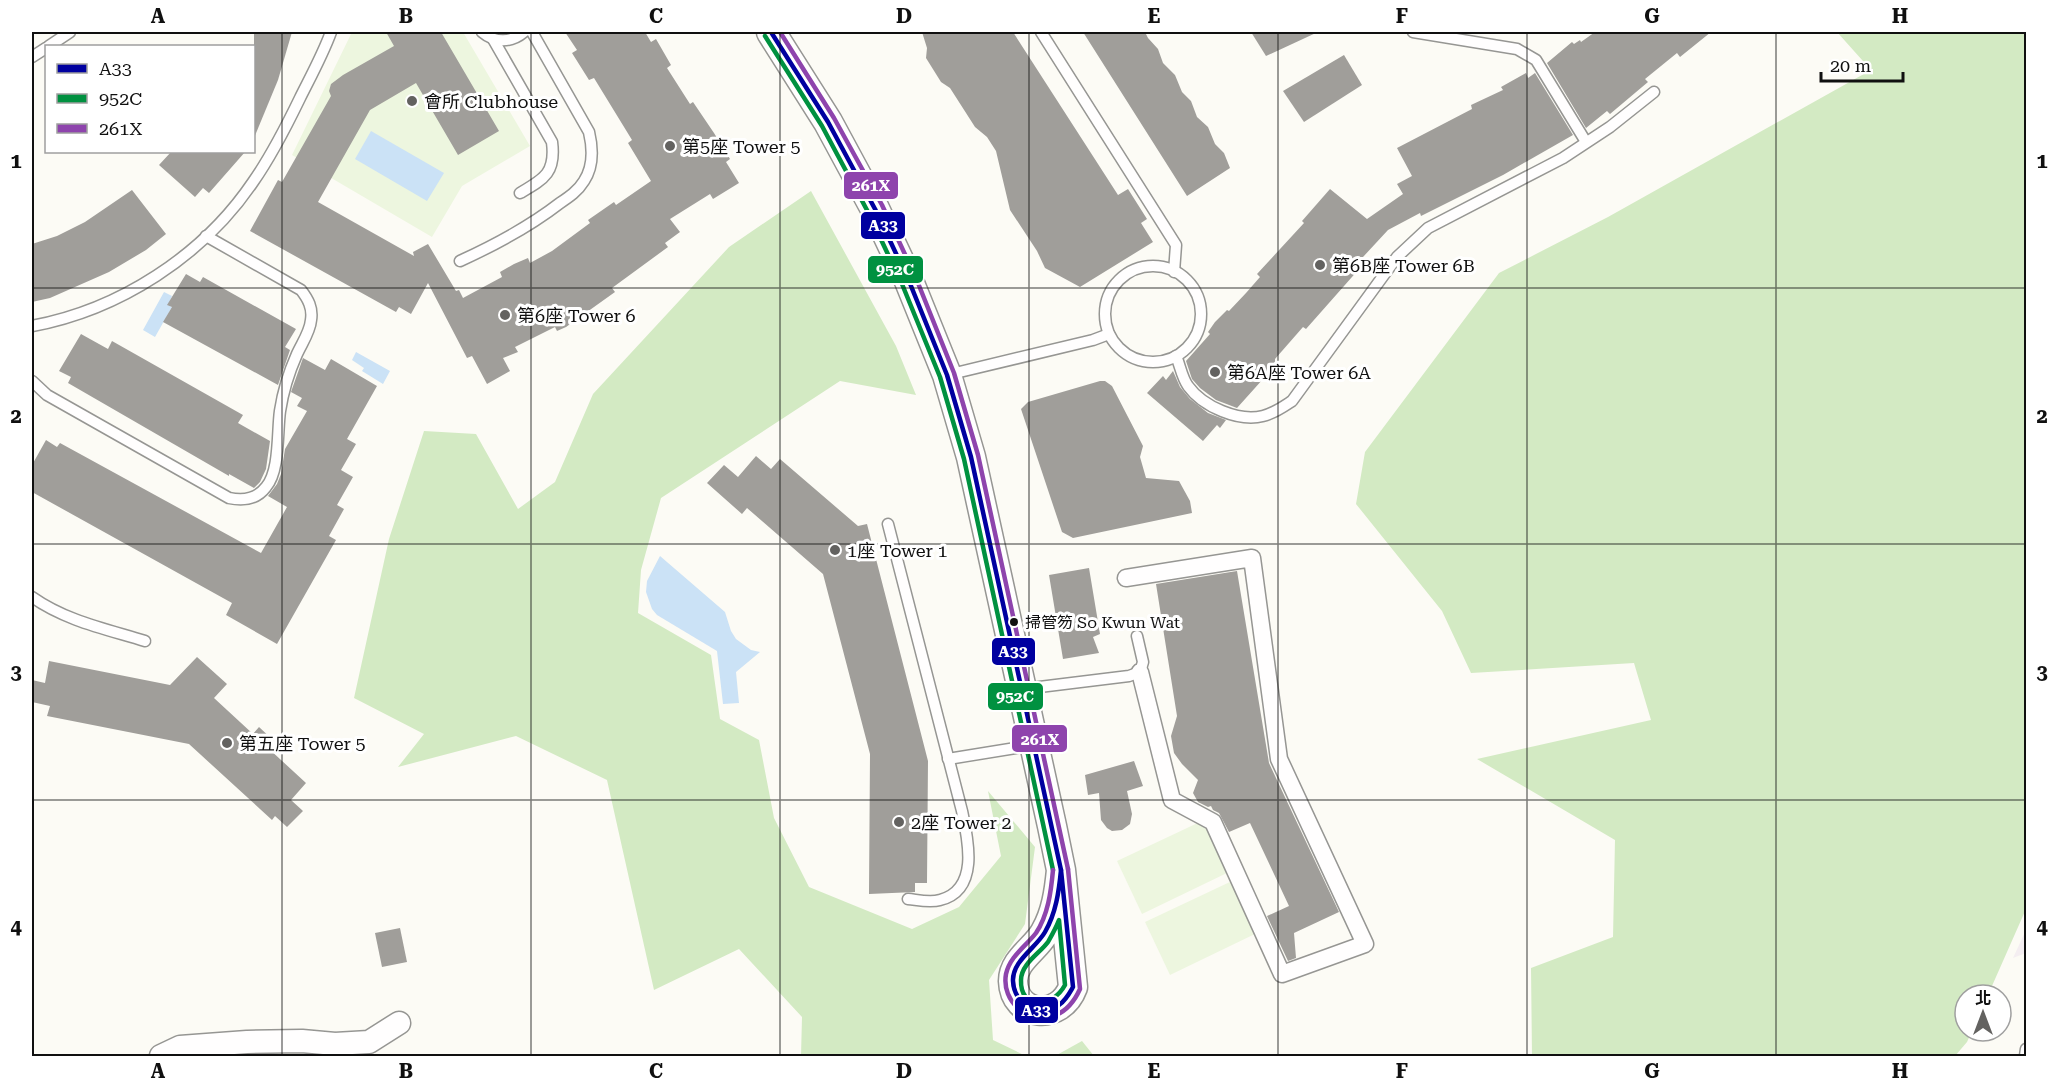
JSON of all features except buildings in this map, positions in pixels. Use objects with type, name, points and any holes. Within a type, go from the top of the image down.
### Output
[{"type":"street","points":[[771,32],[828,122],[875,209],[909,281],[947,375],[971,457],[1061,870]]},
{"type":"street","points":[[1126,578],[1252,558],[1280,759],[1365,944],[1282,974],[1213,822],[1172,800],[1140,672]]},
{"type":"street","points":[[161,1056],[180,1047],[247,1042],[302,1041],[335,1044],[369,1042],[399,1023]]},
{"type":"lane","points":[[51,45],[70,32]]},
{"type":"lane","points":[[32,327],[77,314],[118,297],[157,275],[206,236],[252,184],[276,146],[325,49],[331,32]]},
{"type":"lane","points":[[482,32],[493,39],[503,41],[513,39],[524,32]]},
{"type":"lane","points":[[460,261],[512,236],[544,216],[575,193],[584,183],[590,170],[592,145],[589,132],[532,32]]},
{"type":"lane","points":[[1041,32],[1176,245],[1174,272]]},
{"type":"lane","points":[[1413,32],[1517,49],[1536,60],[1586,142]]},
{"type":"lane","points":[[493,39],[552,142],[553,154],[549,172],[544,179],[520,193]]},
{"type":"lane","points":[[32,57],[45,49]]},
{"type":"lane","points":[[1176,356],[1187,385],[1199,397],[1217,409],[1242,416],[1260,417],[1275,412],[1292,401],[1397,257],[1428,228],[1563,158],[1610,127],[1654,92]]},
{"type":"lane","points":[[32,381],[47,395],[229,498],[249,499],[266,489],[274,472],[284,390],[308,332],[311,310],[308,299],[301,290],[206,236]]},
{"type":"lane","points":[[1146,267],[1160,267],[1186,280],[1195,292],[1200,306],[1200,321],[1196,335],[1187,348],[1176,356],[1163,361],[1149,362],[1135,359],[1122,351],[1109,334],[1106,324],[1106,301],[1112,289],[1133,271],[1146,267]]},
{"type":"lane","points":[[947,375],[1093,340],[1109,334]]},
{"type":"lane","points":[[888,524],[967,833],[969,856],[967,874],[962,886],[943,900],[908,899]]},
{"type":"lane","points":[[32,597],[69,618],[145,641]]},
{"type":"lane","points":[[1023,688],[1129,676],[1140,672],[1143,662],[1137,636]]},
{"type":"lane","points":[[948,759],[1034,745]]},
{"type":"lane","points":[[2025,1056],[2026,1049]]},
{"type":"shaded area","points":[[2026,930],[2026,953],[2013,958]]},
{"type":"green space","name":"會所 Clubhouse","points":[[352,32],[463,32],[530,146],[462,186],[432,237],[292,155]]},
{"type":"green space","points":[[1837,32],[2026,32],[2026,909],[1993,983],[1953,983],[1953,1043],[1966,1043],[1955,1056],[1532,1056],[1531,968],[1613,937],[1615,840],[1477,759],[1651,720],[1634,663],[1471,673],[1442,611],[1356,504],[1365,452],[1499,273],[1608,217],[1871,70]]},
{"type":"green space","points":[[811,191],[896,346],[916,395],[840,381],[661,498],[641,570],[638,613],[711,655],[720,719],[759,740],[774,818],[809,887],[912,929],[959,907],[1001,856],[988,791],[1035,847],[1025,924],[989,980],[993,1040],[1026,1056],[801,1056],[802,1017],[739,949],[654,990],[607,780],[516,736],[398,767],[424,734],[354,698],[389,539],[424,431],[476,434],[518,509],[555,482],[593,394],[729,247]]},
{"type":"green space","points":[[1204,820],[1229,872],[1142,914],[1117,861]]},
{"type":"green space","points":[[1232,881],[1257,933],[1170,975],[1145,922]]},
{"type":"green space","points":[[1082,1041],[1094,1056],[1055,1056]]},
{"type":"water","points":[[371,131],[444,173],[427,201],[355,159]]},
{"type":"water","points":[[164,292],[172,296],[168,305],[172,307],[155,337],[143,330]]},
{"type":"water","points":[[356,352],[390,371],[383,384],[362,371],[364,368],[352,360]]},
{"type":"water","points":[[660,556],[725,612],[736,639],[751,650],[760,652],[736,672],[739,703],[723,704],[717,651],[657,615],[652,609],[646,592],[647,581]]},
{"type":"transit line","name":"A33","points":[[771,32],[828,122],[875,209],[909,281],[947,375],[971,457],[1061,870]]},
{"type":"transit line","name":"261X","points":[[780,32],[834,118],[882,205],[916,278],[954,373],[978,455],[1068,869]]},
{"type":"transit line","name":"952C","points":[[765,36],[822,126],[868,212],[902,284],[940,377],[964,459],[1053,870]]},
{"type":"transit line","name":"261X","points":[[1053,870],[1050,895],[1043,919],[1036,933],[1011,962],[1006,974],[1008,994],[1019,1009],[1027,1014],[1046,1018],[1064,1010],[1071,1004],[1080,989],[1068,869]]},
{"type":"transit line","name":"A33","points":[[1061,870],[1073,987],[1059,1005],[1044,1011],[1036,1010],[1023,1003],[1018,997],[1014,989],[1014,974],[1020,961],[1041,938],[1049,925],[1056,902],[1061,870]]},
{"type":"transit line","name":"952C","points":[[1059,920],[1065,985],[1052,999],[1038,1003],[1031,1001],[1022,990],[1022,974],[1027,964],[1048,942],[1059,920]]},
{"type":"place","name":"會所 Clubhouse","points":[[412,101]]},
{"type":"place","name":"第5座 Tower 5","points":[[670,146]]},
{"type":"place","name":"第6B座 Tower 6B","points":[[1320,265]]},
{"type":"place","name":"第6座 Tower 6","points":[[505,315]]},
{"type":"place","name":"第6A座 Tower 6A","points":[[1215,372]]},
{"type":"place","name":"1座 Tower 1","points":[[835,550]]},
{"type":"place","name":"掃管笏 So Kwun Wat","points":[[1014,622]]},
{"type":"place","name":"第五座 Tower 5","points":[[227,743]]},
{"type":"place","name":"2座 Tower 2","points":[[899,822]]}]
